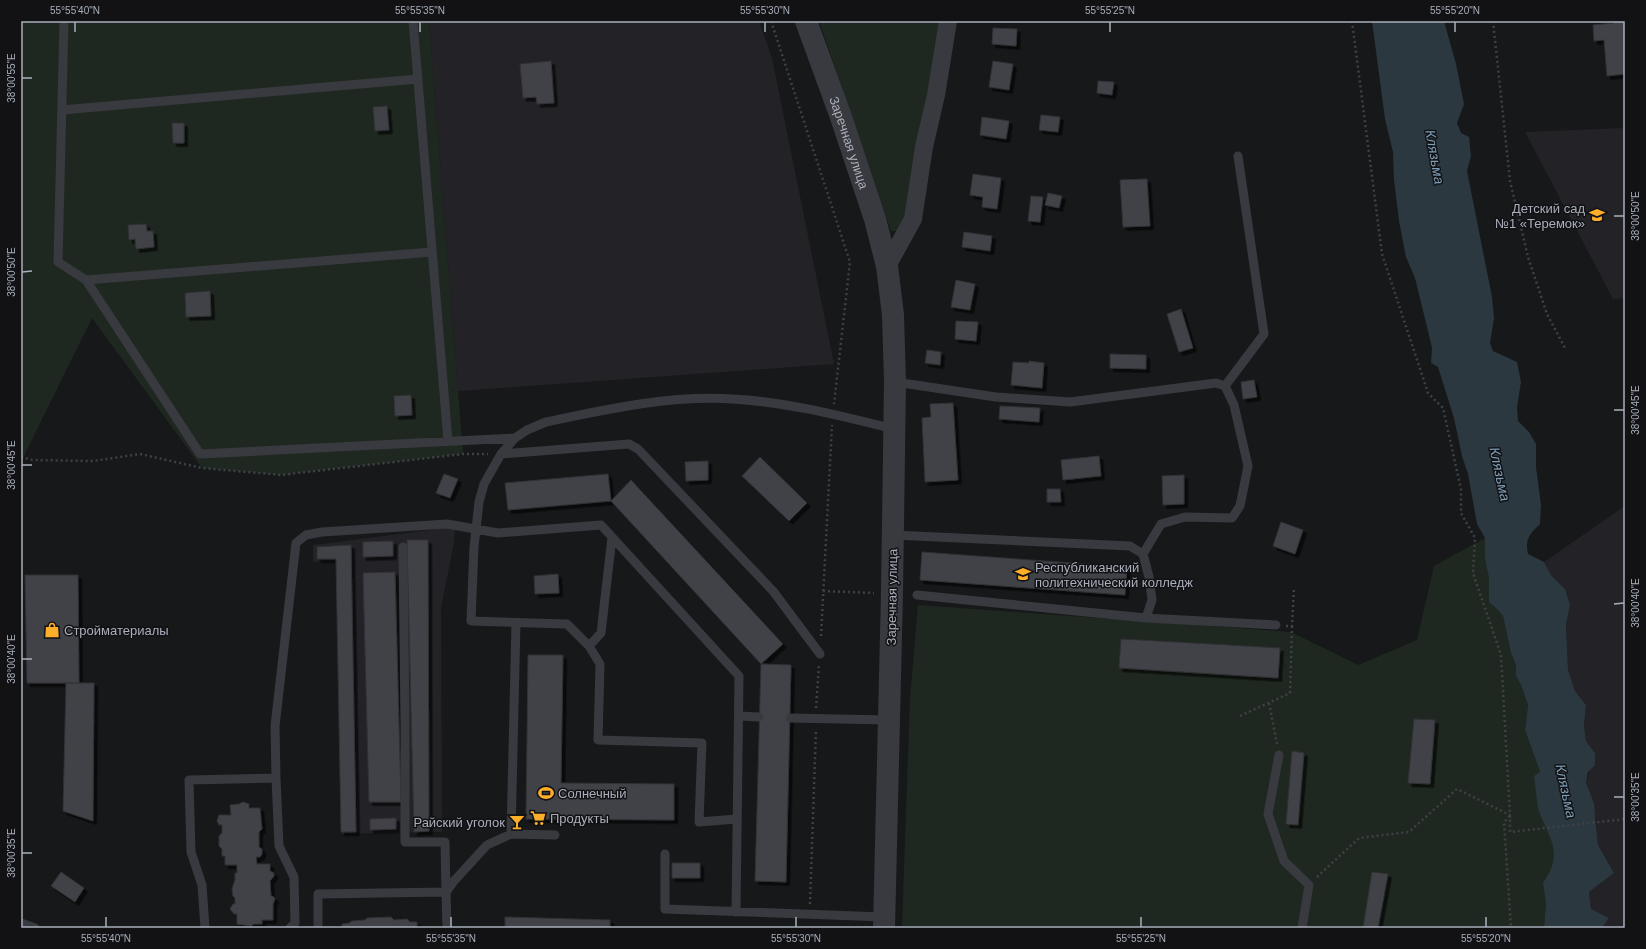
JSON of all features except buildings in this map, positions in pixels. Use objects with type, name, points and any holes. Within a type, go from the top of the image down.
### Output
[{"type":"street","name":"Заречная улица","points":[[806,21],[875,219],[886,266],[893,314],[895,382],[893,535],[890,720],[884,923]]},
{"type":"street","points":[[886,266],[913,219],[924,147],[936,95],[948,21]]},
{"type":"lane","points":[[64,21],[58,262],[86,280],[200,454],[515,438]]},
{"type":"lane","points":[[413,21],[448,441]]},
{"type":"lane","points":[[62,110],[418,79]]},
{"type":"lane","points":[[1225,386],[1264,334],[1238,156]]},
{"type":"lane","points":[[86,280],[432,252]]},
{"type":"lane","points":[[895,382],[996,397],[1070,402],[1216,383],[1225,386],[1234,405],[1248,466],[1240,506],[1232,518],[1185,517],[1161,524],[1144,554],[1150,577],[1152,600],[1146,618]]},
{"type":"lane","points":[[737,819],[699,822],[702,743],[598,740],[600,664],[589,646],[567,624],[471,621],[475,529],[484,484],[501,454],[515,438],[527,430],[546,422],[644,404],[674,400],[725,399],[755,401],[833,415],[894,429]]},
{"type":"lane","points":[[501,454],[629,444],[638,449],[773,591],[820,654]]},
{"type":"lane","points":[[290,928],[295,923],[294,877],[279,846],[275,726],[296,542],[306,535],[322,532],[447,524],[498,533],[601,525],[739,676],[736,912]]},
{"type":"lane","points":[[893,535],[1130,546],[1144,554]]},
{"type":"lane","points":[[589,646],[600,633],[612,537]]},
{"type":"lane","points":[[402,547],[405,842],[445,842],[446,928]]},
{"type":"lane","points":[[917,595],[1146,618],[1276,625]]},
{"type":"lane","points":[[511,834],[516,623]]},
{"type":"lane","points":[[739,716],[759,717]]},
{"type":"lane","points":[[790,718],[890,720]]},
{"type":"lane","points":[[1279,755],[1268,814],[1284,861],[1308,885],[1302,928]]},
{"type":"lane","points":[[205,928],[202,885],[191,852],[189,780],[276,778]]},
{"type":"lane","points":[[446,892],[454,881],[487,845],[511,834],[555,835]]},
{"type":"lane","points":[[665,854],[665,909],[736,912],[884,923]]},
{"type":"lane","points":[[318,928],[318,894],[446,892]]},
{"type":"lane","points":[[21,923],[35,928]]},
{"type":"path","points":[[771,21],[850,262],[833,415]]},
{"type":"path","points":[[1352,21],[1382,254],[1428,392],[1443,408],[1461,489],[1461,513],[1475,538],[1473,573],[1501,656],[1510,832],[1625,819]]},
{"type":"path","points":[[1494,21],[1510,181],[1528,257],[1547,314],[1565,348]]},
{"type":"path","points":[[21,457],[33,460],[93,461],[140,454],[202,468],[281,474],[463,454],[501,454]]},
{"type":"path","points":[[1240,716],[1290,693],[1294,588]]},
{"type":"path","points":[[823,592],[878,593]]},
{"type":"path","points":[[1276,625],[1292,626]]},
{"type":"path","points":[[1269,703],[1279,755]]},
{"type":"path","points":[[1308,885],[1359,838],[1408,832],[1457,789],[1510,816]]},
{"type":"path","points":[[1510,816],[1504,822],[1511,928]]},
{"type":"shaded area","points":[[21,21],[429,21],[463,454],[281,475],[202,468],[92,318],[21,462]]},
{"type":"shaded area","points":[[429,21],[759,21],[772,58],[834,364],[458,391]]},
{"type":"shaded area","points":[[819,21],[942,21],[907,219],[899,231],[891,231]]},
{"type":"shaded area","name":"Детский сад №1 «Теремок»","points":[[1625,128],[1625,298],[1613,299],[1525,132]]},
{"type":"shaded area","points":[[1625,506],[1625,928],[1602,928],[1609,918],[1591,909],[1589,892],[1614,873],[1598,845],[1596,818],[1586,782],[1595,753],[1586,741],[1584,726],[1586,705],[1575,691],[1568,670],[1566,624],[1569,605],[1565,589],[1551,575],[1544,562]]},
{"type":"shaded area","points":[[455,527],[454,543],[441,608],[442,832],[341,834],[337,561],[313,562],[313,545]]},
{"type":"shaded area","points":[[1485,538],[1485,559],[1489,578],[1489,602],[1503,616],[1511,653],[1516,665],[1516,676],[1528,705],[1525,730],[1540,773],[1539,809],[1549,831],[1555,853],[1551,872],[1543,883],[1546,904],[1543,928],[902,928],[910,699],[918,605],[1291,632],[1358,665],[1417,640],[1434,566]]},
{"type":"water","name":"Клязьма","points":[[1372,21],[1444,21],[1456,64],[1464,104],[1457,123],[1461,133],[1469,137],[1471,156],[1467,171],[1492,297],[1494,318],[1490,343],[1493,351],[1517,362],[1521,382],[1517,407],[1518,421],[1529,432],[1536,444],[1536,467],[1541,505],[1540,524],[1529,538],[1527,545],[1528,554],[1544,562],[1551,575],[1565,589],[1570,605],[1566,624],[1568,670],[1575,691],[1586,705],[1584,726],[1586,741],[1595,753],[1595,765],[1588,772],[1586,782],[1594,804],[1598,845],[1614,873],[1589,892],[1591,909],[1609,918],[1602,928],[1543,928],[1546,904],[1543,883],[1553,863],[1554,855],[1551,839],[1539,811],[1537,802],[1534,776],[1540,772],[1525,730],[1528,705],[1516,676],[1516,665],[1511,653],[1503,616],[1489,602],[1489,578],[1485,559],[1485,538],[1477,524],[1468,474],[1462,456],[1454,418],[1438,367],[1431,363],[1432,348],[1415,278],[1406,257],[1399,221],[1394,180],[1393,152],[1385,119]]},
{"type":"place","name":"Детский сад №1 «Теремок»","points":[[1597,215]]},
{"type":"place","name":"Республиканский политехнический колледж","points":[[1023,574]]},
{"type":"place","name":"Стройматериалы","points":[[52,630]]},
{"type":"place","name":"Солнечный","points":[[546,793]]},
{"type":"place","name":"Продукты","points":[[538,818]]},
{"type":"place","name":"Райский уголок","points":[[517,822]]}]
